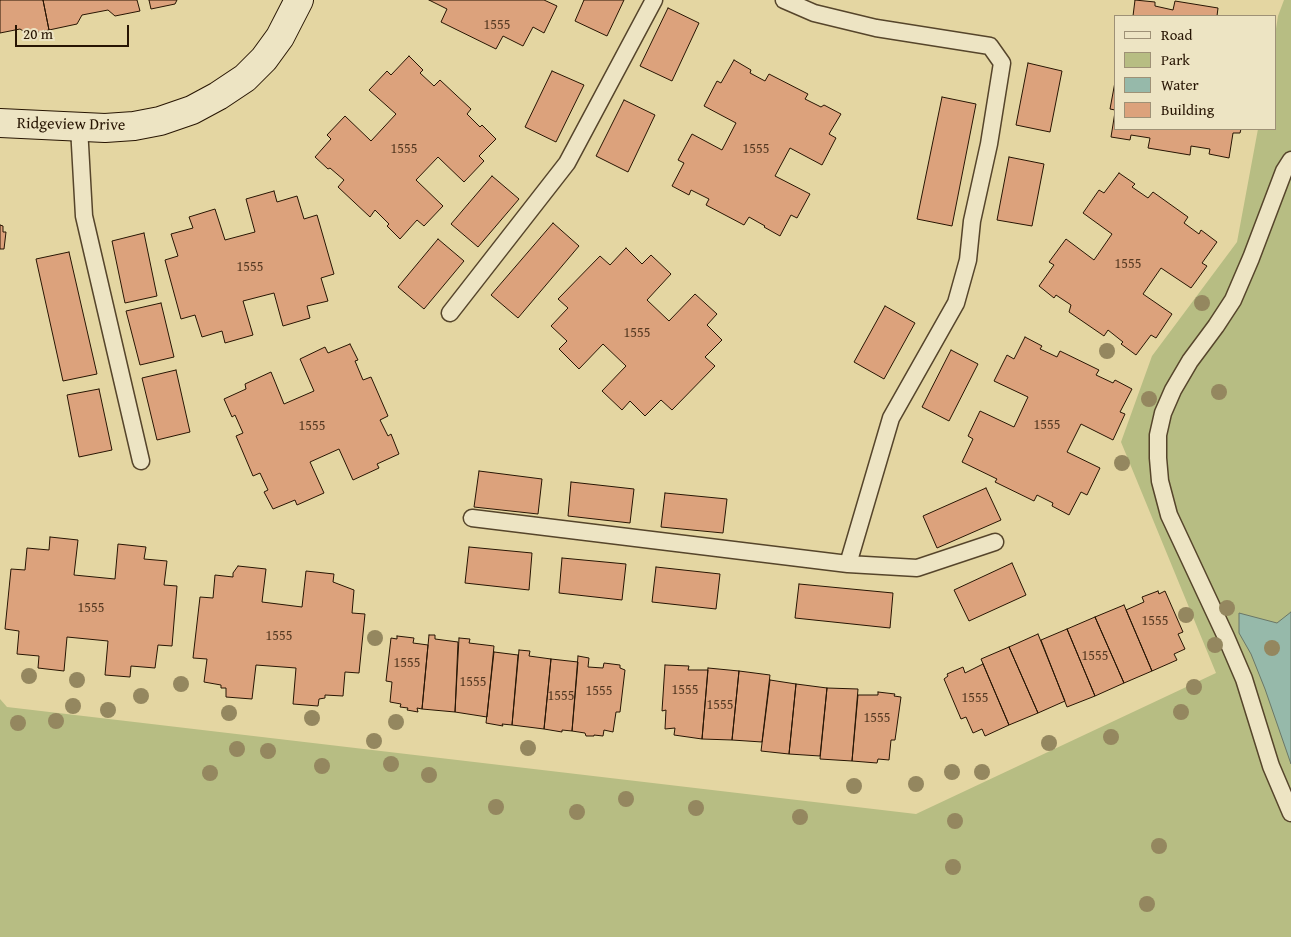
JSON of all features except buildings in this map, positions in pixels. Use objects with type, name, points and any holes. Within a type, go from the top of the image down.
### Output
[{"type":"street","name":"Ridgeview Drive","points":[[0,123],[105,128],[134,126],[160,121],[192,110],[245,78],[264,59],[280,37],[299,0]]},
{"type":"lane","points":[[450,313],[567,163],[654,0]]},
{"type":"lane","points":[[784,0],[814,13],[876,28],[990,46],[1002,63],[989,144],[972,221],[968,260],[956,303],[891,418],[848,564]]},
{"type":"lane","points":[[79,127],[84,216],[141,462]]},
{"type":"lane","points":[[1291,160],[1284,171],[1233,300],[1190,361],[1173,390],[1163,413],[1158,435],[1158,458],[1160,481],[1169,514],[1244,679],[1271,766],[1291,813]]},
{"type":"lane","points":[[472,518],[848,564],[917,568],[995,542]]},
{"type":"green space","points":[[1284,0],[1291,0],[1291,937],[0,937],[0,699],[7,707],[916,814],[1216,673],[1121,442],[1152,356],[1237,242],[1258,130],[1276,130],[1276,29]]},
{"type":"water","points":[[1291,612],[1291,764],[1265,689],[1251,654],[1239,633],[1239,613],[1277,623]]}]
